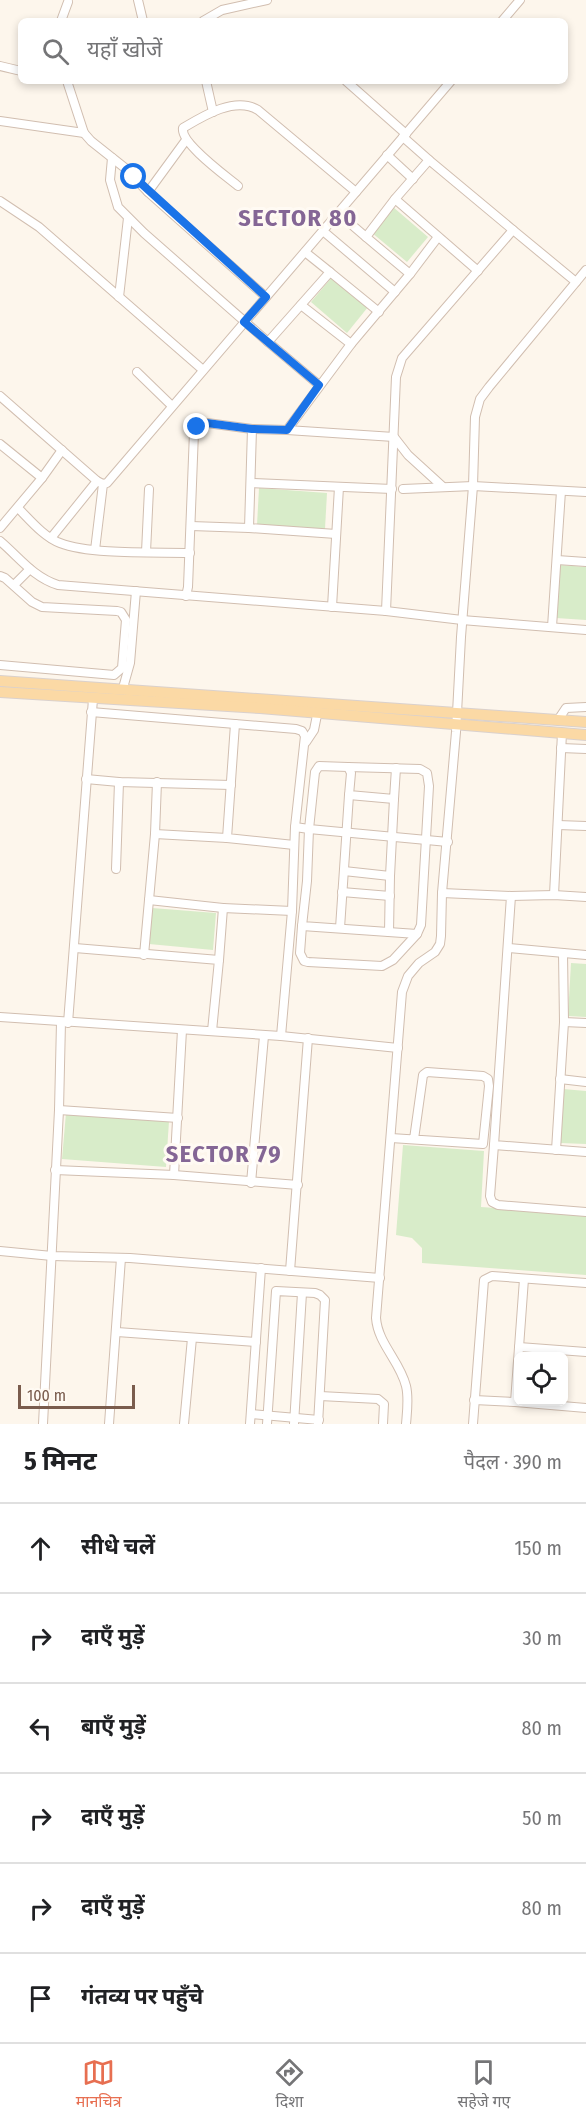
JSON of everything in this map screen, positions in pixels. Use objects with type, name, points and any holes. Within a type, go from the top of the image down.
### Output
[{"type":"main road","points":[[0,681],[586,722]]},
{"type":"main road","points":[[0,692],[260,708],[317,715],[586,735]]},
{"type":"street","points":[[138,0],[142,18]]},
{"type":"street","points":[[208,18],[240,3],[267,0]]},
{"type":"street","points":[[505,18],[520,0]]},
{"type":"street","points":[[62,18],[68,2]]},
{"type":"street","points":[[0,66],[18,70]]},
{"type":"street","points":[[68,84],[84,132],[91,141],[266,297]]},
{"type":"street","points":[[207,84],[213,112]]},
{"type":"street","points":[[349,84],[429,160],[576,282]]},
{"type":"street","points":[[0,396],[100,482],[106,483],[448,84]]},
{"type":"street","points":[[238,186],[186,140],[182,133],[183,128],[213,112],[238,105],[251,105],[298,141],[356,192]]},
{"type":"street","points":[[0,121],[84,132]]},
{"type":"street","points":[[148,192],[186,140]]},
{"type":"street","points":[[387,155],[413,179]]},
{"type":"street","points":[[112,158],[110,180],[113,193],[118,207],[128,218],[244,322],[319,385]]},
{"type":"street","points":[[366,237],[429,160]]},
{"type":"street","points":[[395,199],[478,271]]},
{"type":"street","points":[[0,201],[30,220],[203,370]]},
{"type":"street","points":[[338,213],[410,274]]},
{"type":"street","points":[[119,297],[128,218]]},
{"type":"street","points":[[386,611],[398,366],[408,351],[513,230]]},
{"type":"street","points":[[322,231],[395,292]]},
{"type":"street","points":[[287,430],[351,344],[438,237]]},
{"type":"street","points":[[305,252],[379,312]]},
{"type":"street","points":[[406,1424],[406,1387],[377,1330],[376,1318],[402,992],[408,976],[419,963],[435,952],[440,944],[473,486],[475,417],[480,399],[586,270]]},
{"type":"street","points":[[268,342],[330,272]]},
{"type":"street","points":[[301,304],[351,344]]},
{"type":"street","points":[[137,372],[172,406]]},
{"type":"street","points":[[186,596],[190,553],[194,432],[201,424],[394,437],[408,455],[442,486]]},
{"type":"street","points":[[249,528],[252,429]]},
{"type":"street","points":[[0,444],[42,478]]},
{"type":"street","points":[[0,528],[62,450]]},
{"type":"street","points":[[51,538],[100,482]]},
{"type":"street","points":[[95,550],[100,482]]},
{"type":"street","points":[[251,483],[392,489]]},
{"type":"street","points":[[403,489],[473,486],[586,492]]},
{"type":"street","points":[[332,607],[339,487]]},
{"type":"street","points":[[146,552],[149,489]]},
{"type":"street","points":[[552,627],[561,491]]},
{"type":"street","points":[[18,508],[51,538],[70,546],[95,550],[190,553]]},
{"type":"street","points":[[191,526],[336,534]]},
{"type":"street","points":[[0,541],[45,581],[58,585],[386,611],[586,630]]},
{"type":"street","points":[[557,560],[586,562]]},
{"type":"street","points":[[14,585],[30,569]]},
{"type":"street","points":[[0,576],[33,602],[46,608],[122,612],[126,620],[122,668],[114,675],[0,665]]},
{"type":"street","points":[[123,688],[130,663],[136,591]]},
{"type":"street","points":[[43,1424],[55,1170],[65,1022],[75,948],[93,699]]},
{"type":"street","points":[[558,720],[566,708],[586,707]]},
{"type":"street","points":[[91,712],[302,731],[306,736],[295,827],[292,910],[281,1036]]},
{"type":"street","points":[[306,742],[314,730],[317,715]]},
{"type":"street","points":[[227,838],[235,724]]},
{"type":"street","points":[[554,895],[562,733]]},
{"type":"street","points":[[561,748],[586,749]]},
{"type":"street","points":[[324,765],[396,768],[420,770],[427,773],[429,786],[421,925],[417,934],[388,964],[375,966],[308,962],[301,957],[302,926],[316,768],[324,765]]},
{"type":"street","points":[[340,928],[351,772],[348,767]]},
{"type":"street","points":[[389,932],[396,768]]},
{"type":"street","points":[[86,779],[231,785]]},
{"type":"street","points":[[116,869],[119,782]]},
{"type":"street","points":[[144,955],[156,834],[157,782]]},
{"type":"street","points":[[349,795],[394,799]]},
{"type":"street","points":[[558,825],[586,826]]},
{"type":"street","points":[[295,827],[448,842]]},
{"type":"street","points":[[156,834],[294,845]]},
{"type":"street","points":[[344,871],[390,876]]},
{"type":"street","points":[[342,892],[390,896]]},
{"type":"street","points":[[442,893],[586,897]]},
{"type":"street","points":[[511,896],[490,1196],[492,1202],[498,1205],[586,1212]]},
{"type":"street","points":[[148,900],[223,908],[292,910]]},
{"type":"street","points":[[212,1031],[223,908]]},
{"type":"street","points":[[302,926],[417,934]]},
{"type":"street","points":[[75,948],[219,960]]},
{"type":"street","points":[[509,948],[586,955]]},
{"type":"street","points":[[556,1150],[564,1022],[563,953]]},
{"type":"street","points":[[0,1017],[308,1038],[398,1048]]},
{"type":"street","points":[[564,1022],[586,1023]]},
{"type":"street","points":[[174,1175],[182,1030]]},
{"type":"street","points":[[251,1183],[264,1036]]},
{"type":"street","points":[[290,1271],[308,1038]]},
{"type":"street","points":[[391,1138],[483,1144],[488,1079],[483,1076],[427,1072],[423,1075],[414,1139]]},
{"type":"street","points":[[560,1079],[586,1082]]},
{"type":"street","points":[[59,1110],[178,1118]]},
{"type":"street","points":[[494,1145],[586,1152]]},
{"type":"street","points":[[55,1170],[174,1175],[298,1185]]},
{"type":"street","points":[[0,1251],[380,1278]]},
{"type":"street","points":[[109,1424],[121,1258]]},
{"type":"street","points":[[250,1424],[261,1269]]},
{"type":"street","points":[[473,1424],[484,1280],[492,1276],[586,1283]]},
{"type":"street","points":[[519,1352],[524,1279]]},
{"type":"street","points":[[251,1414],[267,1420],[319,1422],[325,1300],[320,1295],[276,1291],[267,1420]]},
{"type":"street","points":[[294,1421],[302,1293]]},
{"type":"street","points":[[117,1332],[256,1342]]},
{"type":"street","points":[[184,1424],[192,1338]]},
{"type":"street","points":[[519,1347],[586,1352]]},
{"type":"street","points":[[320,1396],[378,1399],[384,1404],[383,1424]]},
{"type":"street","points":[[474,1400],[514,1402]]},
{"type":"street","points":[[562,1406],[586,1408]]},
{"type":"green space","points":[[393,207],[428,237],[407,262],[371,232]]},
{"type":"green space","points":[[332,277],[368,307],[347,333],[311,302]]},
{"type":"green space","points":[[259,488],[327,493],[325,529],[257,525]]},
{"type":"green space","points":[[560,565],[586,567],[586,620],[556,618]]},
{"type":"green space","points":[[152,908],[216,913],[213,950],[149,944]]},
{"type":"green space","points":[[571,963],[586,964],[586,1017],[568,1016]]},
{"type":"green space","points":[[563,1089],[586,1091],[586,1144],[560,1143]]},
{"type":"green space","points":[[66,1113],[169,1121],[166,1167],[62,1159]]},
{"type":"green space","points":[[403,1145],[484,1151],[481,1207],[586,1214],[586,1275],[422,1263],[422,1248],[412,1238],[396,1235]]},
{"type":"district","name":"SECTOR 80","points":[[298,218]]},
{"type":"district","name":"SECTOR 79","points":[[224,1154]]},
{"type":"route","points":[[134,177],[266,297],[244,322],[319,385],[287,430],[252,429],[207,423],[197,427]]}]
